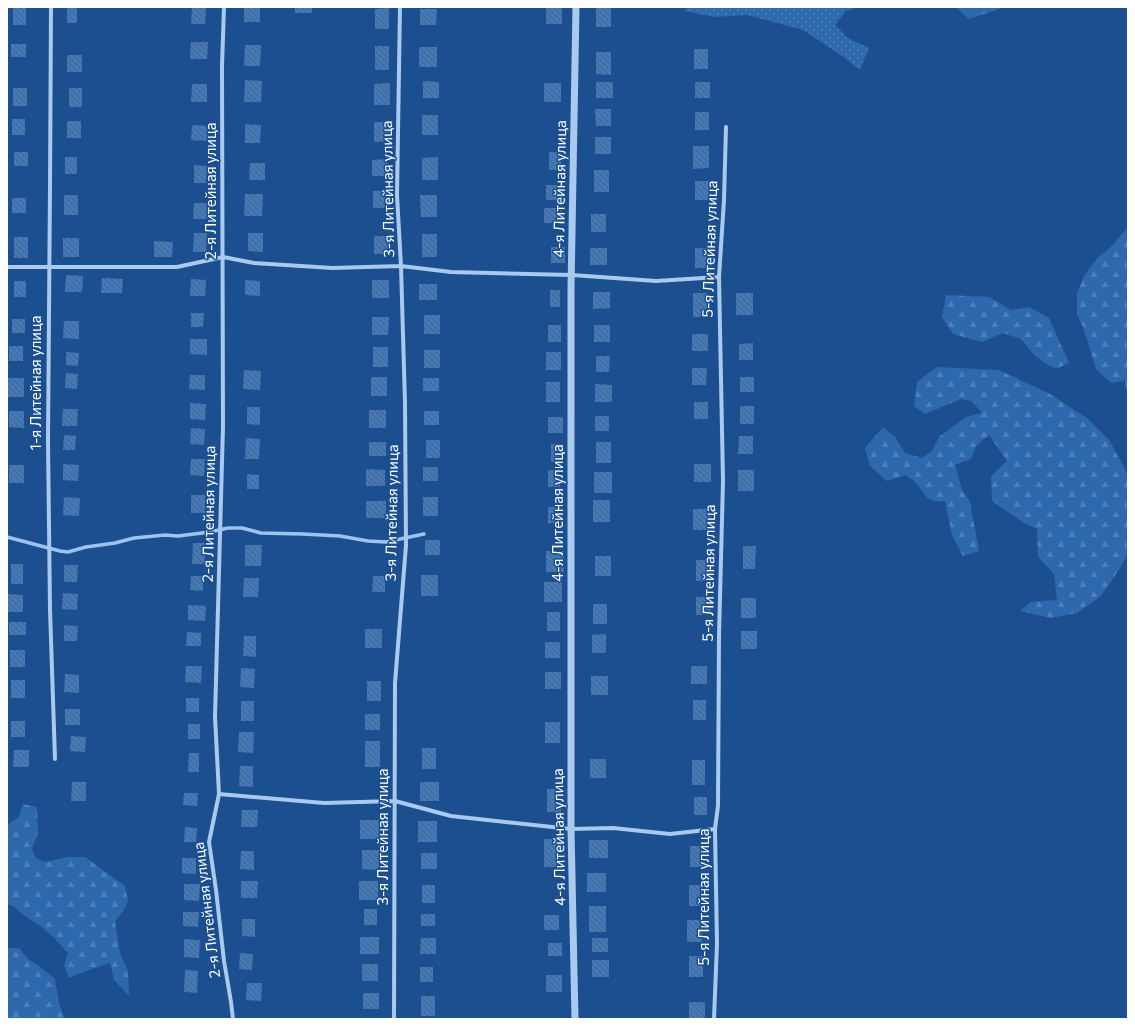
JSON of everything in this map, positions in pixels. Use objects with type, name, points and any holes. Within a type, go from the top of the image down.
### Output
[{"type":"street","name":"1-я Литейная улица","points":[[51,7],[48,441],[50,610],[56,759]]},
{"type":"street","name":"2-я Литейная улица","points":[[224,7],[222,66],[224,426],[215,718],[219,794],[209,842],[233,1019]]},
{"type":"street","name":"3-я Литейная улица","points":[[394,1019],[395,683],[406,545],[405,403],[401,266],[397,195],[400,7]]},
{"type":"street","name":"4-я Литейная улица","points":[[575,1019],[570,828],[572,275],[576,7]]},
{"type":"street","name":"5-я Литейная улица","points":[[714,1019],[717,944],[715,829],[718,806],[719,636],[723,481],[719,277],[724,200],[726,127]]},
{"type":"street","points":[[7,267],[177,267],[223,257],[254,263],[324,267],[401,266],[451,272],[572,275],[656,281],[719,277]]},
{"type":"street","points":[[219,794],[324,803],[395,801],[451,816],[570,828],[613,828],[670,834],[715,829]]},
{"type":"green space","points":[[688,7],[860,7],[846,11],[835,25],[848,38],[869,48],[860,70],[845,58],[803,30],[747,15],[714,17],[684,11]]},
{"type":"green space","points":[[956,7],[1005,7],[969,19]]},
{"type":"green space","points":[[1128,227],[1128,402],[1125,381],[1111,383],[1096,369],[1083,327],[1077,315],[1077,293],[1084,276],[1098,257],[1112,246]]},
{"type":"green space","points":[[946,295],[989,297],[1011,310],[1029,307],[1049,318],[1069,363],[1056,369],[1035,356],[1021,339],[1003,333],[982,342],[953,334],[942,317]]},
{"type":"green space","points":[[937,367],[999,370],[1050,394],[1088,419],[1109,440],[1128,476],[1128,554],[1101,596],[1077,613],[1051,618],[1020,611],[1031,602],[1057,600],[1054,574],[1038,557],[1037,529],[1024,523],[992,501],[991,476],[1007,461],[989,435],[976,446],[971,459],[955,465],[962,490],[970,502],[979,551],[963,556],[952,535],[945,501],[933,501],[929,499],[918,485],[906,475],[887,481],[870,466],[865,448],[883,427],[895,437],[905,453],[922,458],[932,451],[939,437],[966,417],[982,413],[972,401],[961,399],[925,414],[914,406],[917,382]]},
{"type":"green space","points":[[23,804],[37,807],[38,832],[32,849],[35,857],[44,862],[68,857],[85,857],[125,886],[128,901],[124,910],[115,921],[120,953],[128,971],[129,995],[114,980],[110,963],[69,978],[64,965],[68,953],[42,927],[13,906],[7,904],[7,825],[19,817]]},
{"type":"green space","points":[[7,948],[19,948],[29,960],[38,965],[55,979],[59,1004],[65,1019],[7,1019]]},
{"type":"building","points":[[13,7],[26,7],[26,25],[13,25]]},
{"type":"building","points":[[67,7],[77,7],[77,23],[67,23]]},
{"type":"building","points":[[192,7],[206,7],[205,24],[191,24]]},
{"type":"building","points":[[244,7],[260,7],[260,22],[244,22]]},
{"type":"building","points":[[295,7],[312,7],[312,13],[295,13]]},
{"type":"building","points":[[546,7],[562,7],[562,24],[546,24]]},
{"type":"building","points":[[596,7],[611,7],[611,27],[596,27]]},
{"type":"building","points":[[389,8],[389,29],[375,29],[375,9]]},
{"type":"building","points":[[420,9],[437,9],[436,25],[420,25]]},
{"type":"building","points":[[191,42],[208,42],[207,59],[190,59]]},
{"type":"building","points":[[11,44],[26,44],[26,57],[11,57]]},
{"type":"building","points":[[245,45],[261,45],[260,66],[244,66]]},
{"type":"building","points":[[375,46],[389,46],[389,70],[375,70]]},
{"type":"building","points":[[419,47],[437,47],[437,67],[419,67]]},
{"type":"building","points":[[694,49],[708,49],[708,69],[694,69]]},
{"type":"building","points":[[596,52],[611,52],[611,75],[596,74]]},
{"type":"building","points":[[67,55],[82,55],[82,72],[67,72]]},
{"type":"building","points":[[245,80],[262,81],[261,102],[244,102]]},
{"type":"building","points":[[423,81],[439,82],[439,98],[423,98]]},
{"type":"building","points":[[596,82],[613,82],[613,98],[596,98]]},
{"type":"building","points":[[695,82],[710,82],[710,98],[695,98]]},
{"type":"building","points":[[390,83],[390,105],[374,105],[374,84]]},
{"type":"building","points":[[544,83],[561,83],[561,102],[544,102]]},
{"type":"building","points":[[192,84],[207,84],[207,102],[191,102]]},
{"type":"building","points":[[13,88],[27,88],[27,106],[13,106]]},
{"type":"building","points":[[69,88],[82,88],[82,107],[69,107]]},
{"type":"building","points":[[595,109],[611,109],[611,126],[596,126]]},
{"type":"building","points":[[695,112],[709,112],[709,130],[695,130]]},
{"type":"building","points":[[422,115],[438,115],[438,135],[422,135]]},
{"type":"building","points":[[12,119],[25,119],[25,135],[12,135]]},
{"type":"building","points":[[67,121],[81,121],[81,138],[67,138]]},
{"type":"building","points":[[374,122],[389,122],[389,141],[374,142]]},
{"type":"building","points":[[245,124],[261,125],[260,143],[245,143]]},
{"type":"building","points":[[192,125],[208,126],[207,141],[191,140]]},
{"type":"building","points":[[595,137],[611,137],[611,154],[595,154]]},
{"type":"building","points":[[693,146],[709,146],[709,168],[693,169]]},
{"type":"building","points":[[14,152],[28,152],[28,166],[14,166]]},
{"type":"building","points":[[549,152],[561,152],[561,170],[549,170]]},
{"type":"building","points":[[65,157],[77,157],[77,174],[65,174]]},
{"type":"building","points":[[438,157],[438,180],[422,180],[422,158]]},
{"type":"building","points":[[387,159],[387,176],[372,176],[372,160]]},
{"type":"building","points":[[250,163],[265,163],[265,180],[249,180]]},
{"type":"building","points":[[194,165],[207,166],[206,183],[194,183]]},
{"type":"building","points":[[594,170],[609,170],[609,192],[594,192]]},
{"type":"building","points":[[695,181],[710,181],[709,200],[695,200]]},
{"type":"building","points":[[546,185],[562,185],[562,200],[546,200]]},
{"type":"building","points":[[373,191],[387,191],[387,208],[373,208]]},
{"type":"building","points":[[245,194],[263,194],[262,216],[244,216]]},
{"type":"building","points":[[64,195],[78,195],[78,215],[64,215]]},
{"type":"building","points":[[420,195],[437,195],[437,217],[421,217]]},
{"type":"building","points":[[12,198],[26,198],[26,213],[12,213]]},
{"type":"building","points":[[194,203],[207,203],[207,219],[193,219]]},
{"type":"building","points":[[544,208],[562,208],[562,223],[544,223]]},
{"type":"building","points":[[591,214],[606,214],[606,232],[591,232]]},
{"type":"building","points":[[194,233],[207,233],[206,252],[193,252]]},
{"type":"building","points":[[248,233],[263,233],[263,252],[248,251]]},
{"type":"building","points":[[422,234],[437,234],[437,257],[422,257]]},
{"type":"building","points":[[374,236],[390,236],[390,254],[374,254]]},
{"type":"building","points":[[14,237],[28,237],[28,258],[14,258]]},
{"type":"building","points":[[63,238],[79,238],[79,257],[63,257]]},
{"type":"building","points":[[154,241],[173,242],[172,257],[154,257]]},
{"type":"building","points":[[551,247],[565,247],[565,263],[551,263]]},
{"type":"building","points":[[590,248],[607,248],[607,265],[590,265]]},
{"type":"building","points":[[695,248],[709,248],[709,268],[695,268]]},
{"type":"building","points":[[66,275],[83,276],[82,292],[65,292]]},
{"type":"building","points":[[102,278],[123,279],[122,293],[101,293]]},
{"type":"building","points":[[191,279],[206,280],[205,296],[190,296]]},
{"type":"building","points":[[245,280],[260,281],[260,296],[245,295]]},
{"type":"building","points":[[372,280],[389,280],[389,298],[372,298]]},
{"type":"building","points":[[14,281],[26,281],[26,297],[14,297]]},
{"type":"building","points":[[419,284],[437,284],[437,300],[419,300]]},
{"type":"building","points":[[550,290],[560,290],[560,307],[550,307]]},
{"type":"building","points":[[593,292],[610,292],[610,308],[593,309]]},
{"type":"building","points":[[693,293],[707,293],[707,317],[693,317]]},
{"type":"building","points":[[736,293],[753,293],[753,315],[736,315]]},
{"type":"building","points":[[191,313],[204,313],[203,327],[191,327]]},
{"type":"building","points":[[424,315],[440,315],[440,334],[424,334]]},
{"type":"building","points":[[372,317],[389,317],[388,335],[372,335]]},
{"type":"building","points":[[12,319],[25,319],[25,333],[12,333]]},
{"type":"building","points":[[64,321],[79,321],[79,339],[63,338]]},
{"type":"building","points":[[548,325],[561,325],[561,342],[548,342]]},
{"type":"building","points":[[594,325],[610,325],[610,342],[594,342]]},
{"type":"building","points":[[692,334],[708,334],[708,351],[692,351]]},
{"type":"building","points":[[190,339],[207,339],[207,355],[190,354]]},
{"type":"building","points":[[753,343],[753,360],[739,360],[739,344]]},
{"type":"building","points":[[9,346],[23,346],[23,361],[9,361]]},
{"type":"building","points":[[373,347],[388,347],[388,367],[373,367]]},
{"type":"building","points":[[424,350],[440,350],[440,368],[424,368]]},
{"type":"building","points":[[66,352],[79,353],[78,366],[66,365]]},
{"type":"building","points":[[546,352],[561,352],[561,370],[546,370]]},
{"type":"building","points":[[596,356],[610,356],[609,372],[596,372]]},
{"type":"building","points":[[692,368],[707,368],[706,385],[692,385]]},
{"type":"building","points":[[244,370],[261,371],[260,390],[243,389]]},
{"type":"building","points":[[66,373],[78,374],[77,389],[65,388]]},
{"type":"building","points":[[190,375],[205,375],[205,390],[189,389]]},
{"type":"building","points":[[371,377],[387,377],[387,396],[371,396]]},
{"type":"building","points":[[740,377],[754,377],[754,392],[740,392]]},
{"type":"building","points":[[7,378],[24,378],[24,397],[7,397]]},
{"type":"building","points":[[423,378],[439,378],[439,391],[423,391]]},
{"type":"building","points":[[546,382],[560,382],[560,402],[546,402]]},
{"type":"building","points":[[595,384],[612,385],[612,402],[595,402]]},
{"type":"building","points":[[694,402],[708,402],[708,419],[694,419]]},
{"type":"building","points":[[190,403],[206,404],[205,420],[190,419]]},
{"type":"building","points":[[740,406],[754,406],[754,424],[740,424]]},
{"type":"building","points":[[247,407],[260,407],[260,425],[247,424]]},
{"type":"building","points":[[63,409],[78,409],[77,426],[62,426]]},
{"type":"building","points":[[369,410],[386,410],[386,428],[369,428]]},
{"type":"building","points":[[9,411],[24,411],[24,428],[9,427]]},
{"type":"building","points":[[424,411],[439,411],[439,425],[424,425]]},
{"type":"building","points":[[595,416],[609,416],[609,431],[595,431]]},
{"type":"building","points":[[548,417],[563,417],[563,433],[548,433]]},
{"type":"building","points":[[191,428],[205,429],[204,445],[190,444]]},
{"type":"building","points":[[64,435],[76,436],[75,450],[63,450]]},
{"type":"building","points":[[739,436],[753,436],[753,454],[738,454]]},
{"type":"building","points":[[246,438],[260,439],[259,459],[245,459]]},
{"type":"building","points":[[426,440],[440,440],[440,458],[426,458]]},
{"type":"building","points":[[369,442],[386,442],[386,456],[369,456]]},
{"type":"building","points":[[596,442],[611,442],[611,463],[596,463]]},
{"type":"building","points":[[551,444],[563,444],[563,462],[551,462]]},
{"type":"building","points":[[191,459],[205,459],[204,476],[190,475]]},
{"type":"building","points":[[63,464],[79,465],[78,481],[63,480]]},
{"type":"building","points":[[694,464],[711,464],[711,482],[694,482]]},
{"type":"building","points":[[9,465],[24,465],[24,483],[9,483]]},
{"type":"building","points":[[423,467],[438,467],[438,481],[423,481]]},
{"type":"building","points":[[366,469],[385,470],[385,486],[366,486]]},
{"type":"building","points":[[548,470],[560,470],[560,487],[548,487]]},
{"type":"building","points":[[738,470],[754,470],[754,491],[738,491]]},
{"type":"building","points":[[594,472],[612,472],[612,493],[594,493]]},
{"type":"building","points":[[247,474],[259,475],[259,489],[247,489]]},
{"type":"building","points":[[191,495],[205,495],[205,513],[191,513]]},
{"type":"building","points":[[64,497],[80,498],[79,516],[63,515]]},
{"type":"building","points":[[423,497],[438,497],[438,516],[423,516]]},
{"type":"building","points":[[593,500],[610,500],[610,522],[593,522]]},
{"type":"building","points":[[366,501],[386,501],[386,518],[366,518]]},
{"type":"building","points":[[548,507],[562,507],[562,523],[548,523]]},
{"type":"building","points":[[693,509],[711,509],[711,530],[693,530]]},
{"type":"building","points":[[425,540],[440,540],[440,555],[425,555]]},
{"type":"building","points":[[193,543],[205,543],[205,564],[192,564]]},
{"type":"building","points":[[245,545],[262,545],[261,566],[245,566]]},
{"type":"building","points":[[743,546],[756,546],[755,569],[743,569]]},
{"type":"building","points":[[546,551],[564,551],[564,572],[546,572]]},
{"type":"building","points":[[595,556],[611,556],[611,576],[595,576]]},
{"type":"building","points":[[696,560],[713,560],[713,581],[696,581]]},
{"type":"building","points":[[11,564],[23,564],[23,584],[11,584]]},
{"type":"building","points":[[64,565],[78,565],[77,582],[64,582]]},
{"type":"building","points":[[421,575],[438,575],[438,596],[421,596]]},
{"type":"building","points":[[191,576],[203,576],[203,591],[190,590]]},
{"type":"building","points":[[373,576],[385,576],[385,592],[372,592]]},
{"type":"building","points":[[244,578],[259,578],[258,597],[243,597]]},
{"type":"building","points":[[544,582],[562,582],[562,602],[544,602]]},
{"type":"building","points":[[63,593],[78,594],[77,610],[62,609]]},
{"type":"building","points":[[7,594],[23,595],[23,612],[7,612]]},
{"type":"building","points":[[696,597],[711,597],[711,615],[696,615]]},
{"type":"building","points":[[741,598],[756,598],[756,618],[741,618]]},
{"type":"building","points":[[593,604],[607,604],[607,624],[593,624]]},
{"type":"building","points":[[188,605],[206,606],[205,621],[188,620]]},
{"type":"building","points":[[547,612],[560,612],[560,631],[547,631]]},
{"type":"building","points":[[9,622],[26,622],[26,635],[9,635]]},
{"type":"building","points":[[64,625],[78,626],[77,641],[64,641]]},
{"type":"building","points":[[365,629],[382,629],[382,648],[365,648]]},
{"type":"building","points":[[741,631],[757,631],[757,649],[741,649]]},
{"type":"building","points":[[187,632],[201,633],[201,646],[186,646]]},
{"type":"building","points":[[606,634],[606,653],[592,653],[592,635]]},
{"type":"building","points":[[244,636],[256,636],[256,657],[243,656]]},
{"type":"building","points":[[545,642],[560,642],[560,658],[545,658]]},
{"type":"building","points":[[10,650],[25,650],[25,667],[10,667]]},
{"type":"building","points":[[186,666],[202,666],[201,683],[185,682]]},
{"type":"building","points":[[691,666],[707,666],[707,684],[691,684]]},
{"type":"building","points":[[241,668],[255,669],[254,688],[240,687]]},
{"type":"building","points":[[545,672],[561,672],[561,689],[545,689]]},
{"type":"building","points":[[65,674],[79,675],[79,693],[64,692]]},
{"type":"building","points":[[591,676],[608,676],[608,695],[591,695]]},
{"type":"building","points":[[11,680],[25,680],[25,698],[11,698]]},
{"type":"building","points":[[367,681],[381,681],[381,701],[367,701]]},
{"type":"building","points":[[186,698],[199,698],[199,712],[186,712]]},
{"type":"building","points":[[693,700],[706,700],[706,720],[693,720]]},
{"type":"building","points":[[241,701],[254,701],[254,721],[241,721]]},
{"type":"building","points":[[65,709],[80,709],[80,725],[65,725]]},
{"type":"building","points":[[365,714],[380,714],[380,730],[365,730]]},
{"type":"building","points":[[11,721],[25,721],[25,737],[11,737]]},
{"type":"building","points":[[545,722],[560,722],[560,743],[545,743]]},
{"type":"building","points":[[188,724],[200,724],[200,739],[188,739]]},
{"type":"building","points":[[239,732],[254,732],[253,753],[238,752]]},
{"type":"building","points":[[71,736],[86,737],[85,752],[70,751]]},
{"type":"building","points":[[365,741],[380,741],[380,767],[365,767]]},
{"type":"building","points":[[422,748],[436,748],[436,769],[422,769]]},
{"type":"building","points":[[14,750],[29,750],[29,767],[13,767]]},
{"type":"building","points":[[189,753],[199,753],[199,772],[188,772]]},
{"type":"building","points":[[590,759],[606,759],[606,778],[590,778]]},
{"type":"building","points":[[692,760],[705,760],[705,785],[692,785]]},
{"type":"building","points":[[240,766],[253,766],[253,787],[239,786]]},
{"type":"building","points":[[72,782],[86,782],[86,801],[71,801]]},
{"type":"building","points":[[420,782],[439,782],[439,801],[420,801]]},
{"type":"building","points":[[547,789],[561,789],[561,812],[547,812]]},
{"type":"building","points":[[184,793],[198,793],[197,806],[183,805]]},
{"type":"building","points":[[694,797],[707,797],[707,815],[694,815]]},
{"type":"building","points":[[242,810],[258,810],[257,827],[241,827]]},
{"type":"building","points":[[360,820],[379,820],[379,839],[360,839]]},
{"type":"building","points":[[418,821],[437,821],[437,842],[418,842]]},
{"type":"building","points":[[185,827],[197,828],[196,842],[184,842]]},
{"type":"building","points":[[544,839],[560,839],[560,867],[544,867]]},
{"type":"building","points":[[589,840],[608,840],[608,858],[589,858]]},
{"type":"building","points":[[690,846],[704,846],[704,867],[690,867]]},
{"type":"building","points":[[362,850],[379,850],[379,870],[362,869]]},
{"type":"building","points":[[241,851],[254,851],[254,870],[240,869]]},
{"type":"building","points":[[421,853],[437,853],[437,869],[421,869]]},
{"type":"building","points":[[182,858],[196,858],[196,874],[182,873]]},
{"type":"building","points":[[587,873],[606,873],[606,892],[587,892]]},
{"type":"building","points":[[241,881],[258,881],[257,898],[241,898]]},
{"type":"building","points":[[359,881],[378,881],[378,900],[359,900]]},
{"type":"building","points":[[184,884],[200,884],[199,901],[184,900]]},
{"type":"building","points":[[422,885],[435,885],[435,903],[422,903]]},
{"type":"building","points":[[689,885],[703,885],[703,906],[689,906]]},
{"type":"building","points":[[589,906],[606,906],[606,932],[589,932]]},
{"type":"building","points":[[364,909],[377,909],[377,925],[364,925]]},
{"type":"building","points":[[183,912],[199,912],[198,927],[183,926]]},
{"type":"building","points":[[421,914],[435,914],[435,926],[421,926]]},
{"type":"building","points":[[544,915],[559,915],[559,930],[544,930]]},
{"type":"building","points":[[242,919],[255,919],[255,937],[242,936]]},
{"type":"building","points":[[687,920],[703,920],[702,942],[687,942]]},
{"type":"building","points":[[360,937],[379,937],[379,954],[360,954]]},
{"type":"building","points":[[421,938],[436,938],[436,954],[420,954]]},
{"type":"building","points":[[592,938],[608,938],[608,952],[592,952]]},
{"type":"building","points":[[184,939],[200,940],[199,958],[184,957]]},
{"type":"building","points":[[548,943],[562,943],[562,956],[548,956]]},
{"type":"building","points":[[240,953],[253,954],[252,970],[239,969]]},
{"type":"building","points":[[689,956],[703,956],[703,977],[689,977]]},
{"type":"building","points":[[592,960],[609,960],[609,977],[592,977]]},
{"type":"building","points":[[362,964],[378,964],[378,981],[362,981]]},
{"type":"building","points":[[420,967],[433,967],[433,982],[420,982]]},
{"type":"building","points":[[185,970],[198,971],[197,993],[184,992]]},
{"type":"building","points":[[546,975],[562,975],[562,992],[546,992]]},
{"type":"building","points":[[247,983],[262,983],[261,1001],[246,1000]]},
{"type":"building","points":[[363,993],[379,993],[379,1009],[363,1009]]},
{"type":"building","points":[[421,996],[435,996],[435,1016],[421,1016]]},
{"type":"building","points":[[689,1002],[705,1002],[705,1019],[689,1019]]},
{"type":"waterway","points":[[7,537],[68,552],[134,538],[165,535],[178,536],[228,528],[242,528],[261,533],[340,536],[368,541],[386,542],[424,534]]}]
